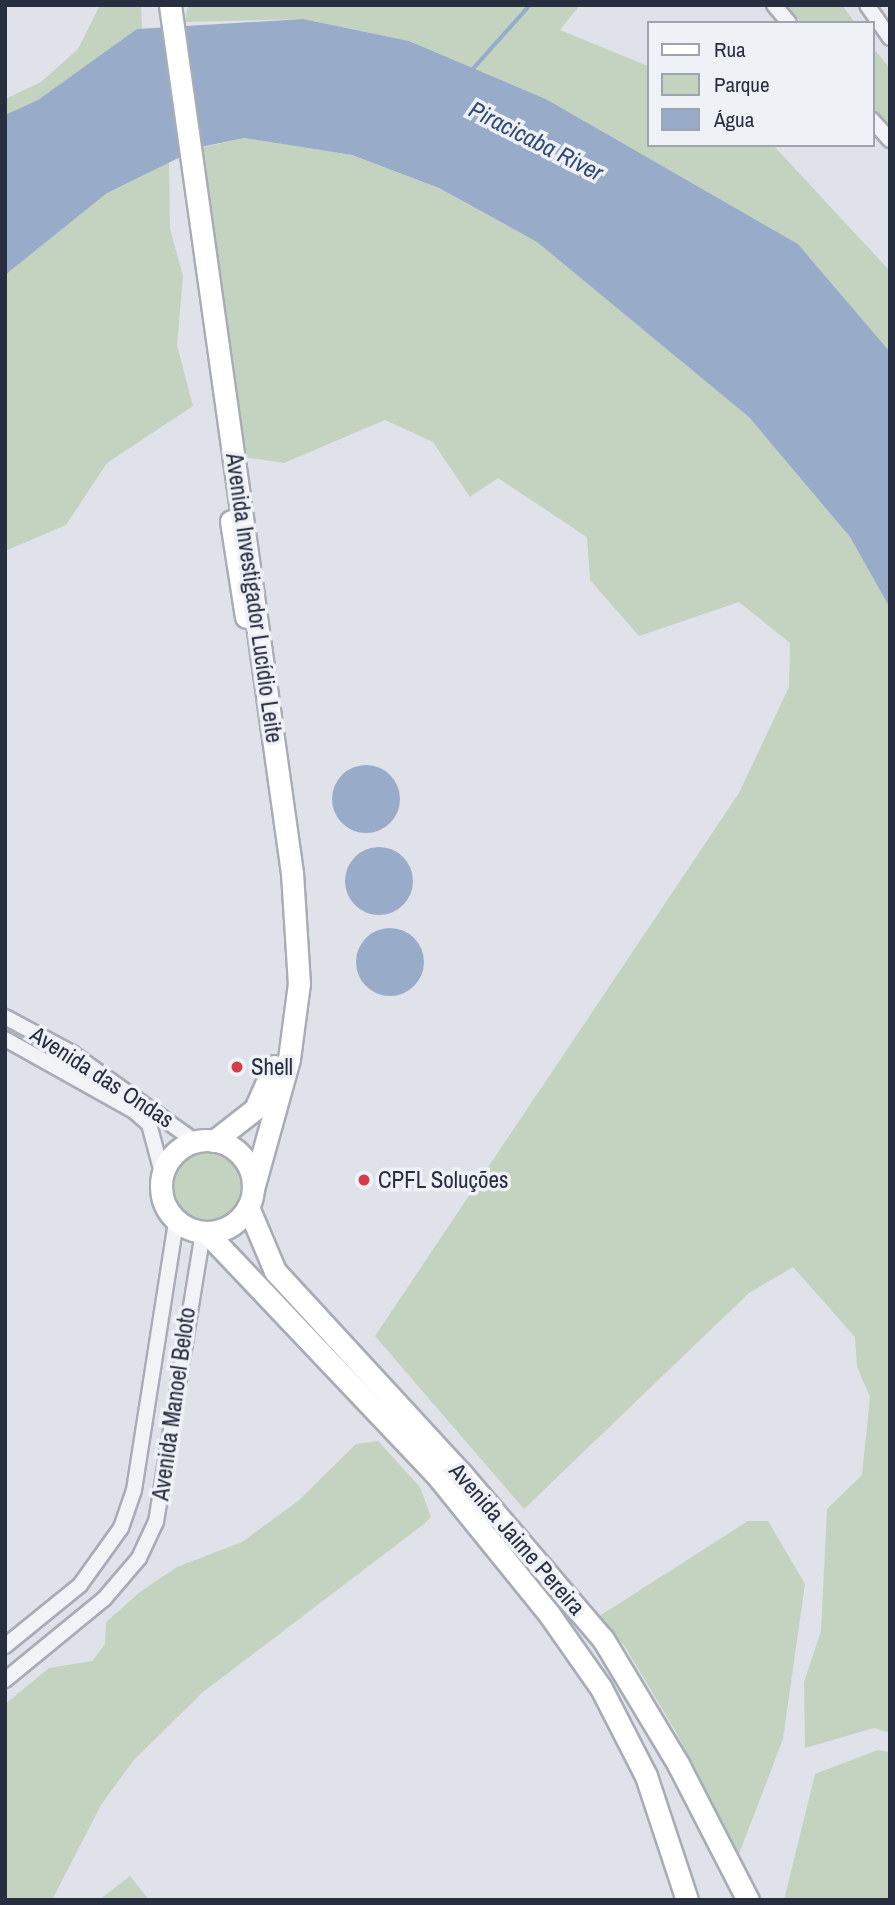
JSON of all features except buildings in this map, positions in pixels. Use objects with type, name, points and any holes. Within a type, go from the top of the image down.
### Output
[{"type":"main road","name":"Avenida Investigador Lucídio Leite","points":[[164,6],[224,400],[253,563],[299,983],[289,1059],[250,1198]]},
{"type":"main road","name":"Avenida Investigador Lucídio Leite","points":[[189,173],[279,851],[286,945],[273,1075],[255,1109],[205,1141]]},
{"type":"main road","points":[[205,1141],[247,1163],[250,1198],[231,1226],[205,1233],[176,1222],[163,1199],[162,1173],[175,1153],[205,1141]]},
{"type":"main road","name":"Avenida Jaime Pereira","points":[[250,1198],[275,1271],[461,1473],[603,1639],[678,1764],[748,1900]]},
{"type":"main road","name":"Avenida Jaime Pereira","points":[[205,1233],[435,1474],[549,1614],[601,1688],[646,1776],[687,1900]]},
{"type":"street","points":[[774,5],[787,21]]},
{"type":"street","points":[[872,7],[890,38]]},
{"type":"street","points":[[874,122],[890,140]]},
{"type":"street","name":"Avenida das Ondas","points":[[6,1018],[72,1053],[205,1141]]},
{"type":"street","name":"Avenida das Ondas","points":[[5,1040],[134,1111],[149,1124],[162,1173]]},
{"type":"street","name":"Avenida Manoel Beloto","points":[[5,1646],[80,1585],[121,1528],[134,1490],[176,1222]]},
{"type":"street","name":"Avenida Manoel Beloto","points":[[5,1680],[104,1599],[139,1558],[156,1522],[205,1233]]},
{"type":"green space","points":[[100,5],[141,5],[142,29],[5,146],[5,99],[41,82],[78,49]]},
{"type":"green space","points":[[188,5],[580,5],[560,30],[646,65],[646,147],[775,147],[890,271],[890,352],[798,244],[546,99],[409,41],[303,19],[185,22]]},
{"type":"green space","points":[[787,5],[842,5],[854,21],[799,21]]},
{"type":"green space","points":[[874,49],[890,68],[890,132],[874,114]]},
{"type":"green space","points":[[244,138],[352,155],[439,188],[537,242],[750,417],[850,537],[890,608],[890,1733],[874,1728],[805,1748],[804,1682],[821,1631],[827,1509],[862,1475],[870,1397],[857,1367],[855,1337],[793,1267],[749,1293],[524,1509],[375,1336],[739,793],[789,687],[790,643],[739,602],[639,636],[590,580],[587,537],[498,478],[470,497],[433,442],[385,420],[284,463],[243,457],[201,148]]},
{"type":"green space","points":[[169,161],[170,229],[183,276],[177,345],[193,406],[107,463],[66,525],[5,551],[5,268],[64,208]]},
{"type":"green space","points":[[199,1148],[213,1148],[227,1154],[238,1165],[244,1186],[241,1201],[233,1213],[213,1224],[199,1224],[185,1218],[174,1207],[168,1193],[168,1179],[174,1165],[185,1154]]},
{"type":"green space","points":[[378,1441],[420,1487],[431,1517],[203,1692],[133,1761],[101,1805],[52,1900],[5,1900],[5,1704],[49,1668],[92,1661],[105,1644],[106,1622],[140,1592],[177,1567],[242,1542],[298,1501],[356,1444]]},
{"type":"green space","points":[[748,1521],[768,1521],[805,1584],[783,1739],[739,1854],[676,1732],[624,1645],[598,1617]]},
{"type":"green space","points":[[878,1750],[890,1752],[890,1900],[784,1900],[815,1774]]},
{"type":"green space","points":[[130,1876],[149,1900],[99,1900]]},
{"type":"water","name":"Piracicaba River","points":[[303,19],[409,41],[546,99],[798,244],[890,352],[890,608],[850,537],[749,417],[537,242],[439,188],[352,155],[244,138],[201,147],[107,193],[5,275],[5,115],[38,100],[137,29]]},
{"type":"water","points":[[366,765],[379,768],[390,775],[397,786],[400,799],[397,812],[390,823],[379,830],[366,833],[353,830],[342,823],[335,812],[332,799],[335,786],[342,775],[353,768]]},
{"type":"water","points":[[379,847],[392,850],[403,857],[410,868],[413,881],[410,894],[403,905],[392,912],[379,915],[366,912],[355,905],[348,894],[345,881],[348,868],[355,857],[366,850]]},
{"type":"water","points":[[390,928],[403,931],[414,938],[421,949],[424,962],[421,975],[414,986],[403,993],[390,996],[377,993],[366,986],[359,975],[356,962],[359,949],[366,938],[377,931]]},
{"type":"waterway","points":[[473,69],[530,5]]},
{"type":"place","name":"Shell","points":[[237,1067]]},
{"type":"place","name":"CPFL Soluções","points":[[364,1180]]}]
